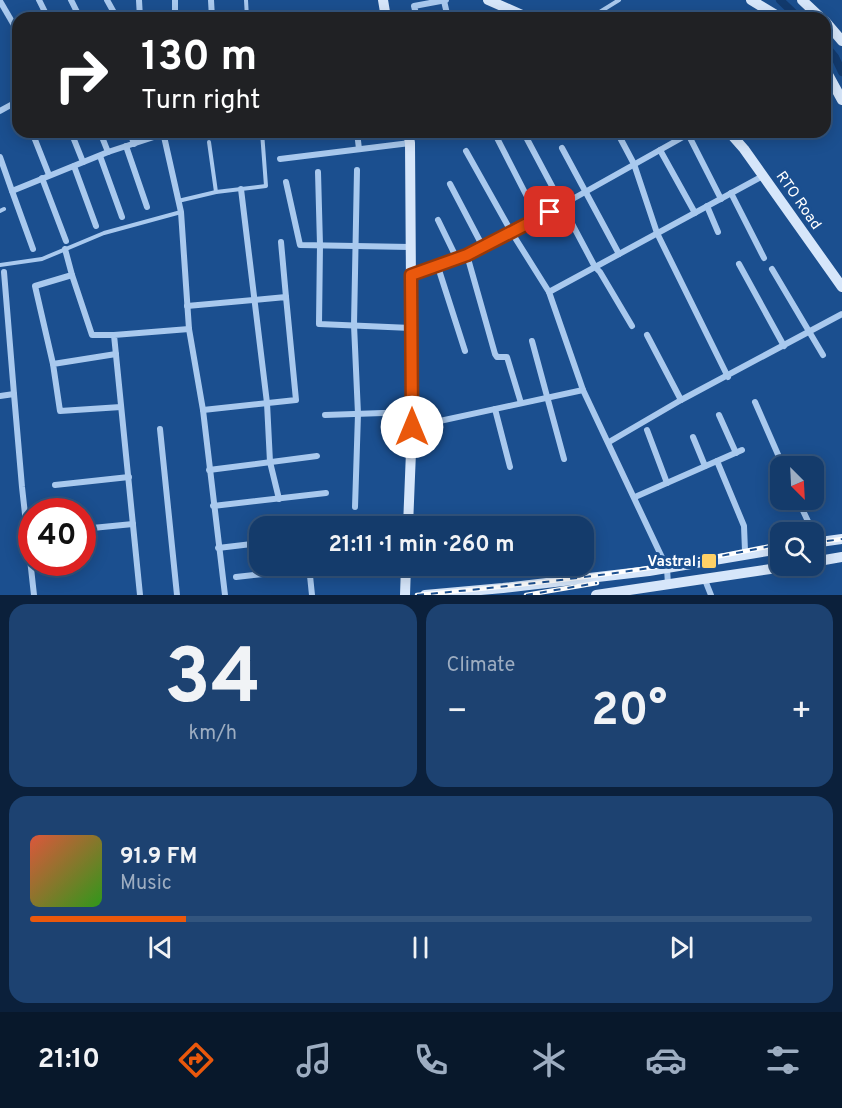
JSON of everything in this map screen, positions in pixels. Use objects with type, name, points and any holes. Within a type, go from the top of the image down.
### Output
[{"type":"street","points":[[488,0],[515,12]]},
{"type":"street","points":[[751,0],[772,12]]},
{"type":"street","points":[[802,0],[815,12]]},
{"type":"street","points":[[0,1],[12,22]]},
{"type":"street","points":[[416,12],[414,6],[445,1]]},
{"type":"street","points":[[831,28],[842,41]]},
{"type":"street","points":[[831,80],[842,100]]},
{"type":"street","points":[[34,138],[66,241]]},
{"type":"street","points":[[73,138],[83,162]]},
{"type":"street","points":[[102,138],[108,152]]},
{"type":"street","points":[[132,138],[134,144]]},
{"type":"street","points":[[12,191],[108,152],[150,138]]},
{"type":"street","points":[[164,138],[181,212],[189,329],[203,410],[225,595]]},
{"type":"street","points":[[358,138],[359,149]]},
{"type":"street","points":[[280,159],[359,149],[400,138]]},
{"type":"street","points":[[408,516],[412,427],[411,138]]},
{"type":"street","points":[[497,138],[538,218]]},
{"type":"street","points":[[620,138],[634,164],[657,233],[728,377]]},
{"type":"street","points":[[411,275],[438,267],[483,247],[681,138]]},
{"type":"street","points":[[692,138],[721,199]]},
{"type":"street","name":"RTO Road","points":[[734,138],[842,287]]},
{"type":"street","points":[[527,139],[595,267],[632,326]]},
{"type":"street","points":[[126,146],[147,207]]},
{"type":"street","points":[[562,148],[619,254]]},
{"type":"street","points":[[660,150],[695,213]]},
{"type":"street","points":[[466,151],[549,291],[583,390],[668,568],[668,585]]},
{"type":"street","points":[[100,156],[122,217]]},
{"type":"street","points":[[0,157],[33,249]]},
{"type":"street","points":[[74,166],[96,226]]},
{"type":"street","points":[[355,507],[358,414],[354,325],[357,170]]},
{"type":"street","points":[[318,172],[319,324],[411,328]]},
{"type":"street","points":[[549,291],[763,176]]},
{"type":"street","points":[[286,182],[300,244],[410,247]]},
{"type":"street","points":[[450,184],[483,247]]},
{"type":"street","points":[[242,189],[267,403],[270,462],[279,499]]},
{"type":"street","points":[[731,193],[764,258]]},
{"type":"street","points":[[707,206],[718,232]]},
{"type":"street","points":[[438,220],[457,259]]},
{"type":"street","points":[[203,410],[296,400],[281,242]]},
{"type":"street","points":[[65,249],[92,335],[189,329]]},
{"type":"street","points":[[467,255],[495,354],[497,357],[507,357],[521,403]]},
{"type":"street","points":[[739,264],[784,346]]},
{"type":"street","points":[[438,267],[465,351]]},
{"type":"street","points":[[772,268],[824,355]]},
{"type":"street","points":[[4,272],[22,487],[34,595]]},
{"type":"street","points":[[72,275],[35,286],[53,364],[60,411],[121,406]]},
{"type":"street","points":[[187,306],[286,297]]},
{"type":"street","points":[[609,442],[681,400],[728,377],[842,314]]},
{"type":"street","points":[[114,335],[140,595]]},
{"type":"street","points":[[647,335],[681,400]]},
{"type":"street","points":[[532,341],[564,459]]},
{"type":"street","points":[[53,364],[116,354]]},
{"type":"street","points":[[412,427],[583,390]]},
{"type":"street","points":[[0,396],[14,394]]},
{"type":"street","points":[[755,402],[779,456]]},
{"type":"street","points":[[495,409],[510,467]]},
{"type":"street","points":[[325,415],[412,412]]},
{"type":"street","points":[[635,497],[739,451],[719,415]]},
{"type":"street","points":[[160,429],[177,595]]},
{"type":"street","points":[[647,430],[667,483]]},
{"type":"street","points":[[693,437],[705,466]]},
{"type":"street","points":[[209,470],[317,456]]},
{"type":"street","points":[[717,461],[744,525],[745,551]]},
{"type":"street","points":[[55,485],[129,477]]},
{"type":"street","points":[[213,506],[326,493]]},
{"type":"street","points":[[96,528],[133,524]]},
{"type":"street","points":[[824,538],[842,539]]},
{"type":"street","points":[[218,548],[249,544]]},
{"type":"street","points":[[425,595],[668,568],[770,551]]},
{"type":"street","points":[[824,560],[842,557]]},
{"type":"street","points":[[596,595],[770,569]]},
{"type":"street","points":[[236,577],[249,575]]},
{"type":"street","points":[[310,576],[312,595]]},
{"type":"street","points":[[405,595],[406,576]]},
{"type":"street","points":[[705,580],[711,595]]},
{"type":"lane","points":[[600,12],[619,0]]},
{"type":"lane","points":[[178,201],[216,192],[266,186],[262,138]]},
{"type":"lane","points":[[209,142],[216,192]]},
{"type":"lane","points":[[0,265],[42,259],[104,233],[181,212]]},
{"type":"waterway","points":[[780,0],[793,12]]},
{"type":"waterway","points":[[831,52],[842,72]]},
{"type":"railway","points":[[824,541],[842,539]]},
{"type":"railway","points":[[417,595],[599,575],[770,546]]},
{"type":"railway","points":[[526,595],[597,583]]},
{"type":"place","name":"Vastral","points":[[709,561]]},
{"type":"route","points":[[412,427],[411,275],[467,255],[550,212]]}]
